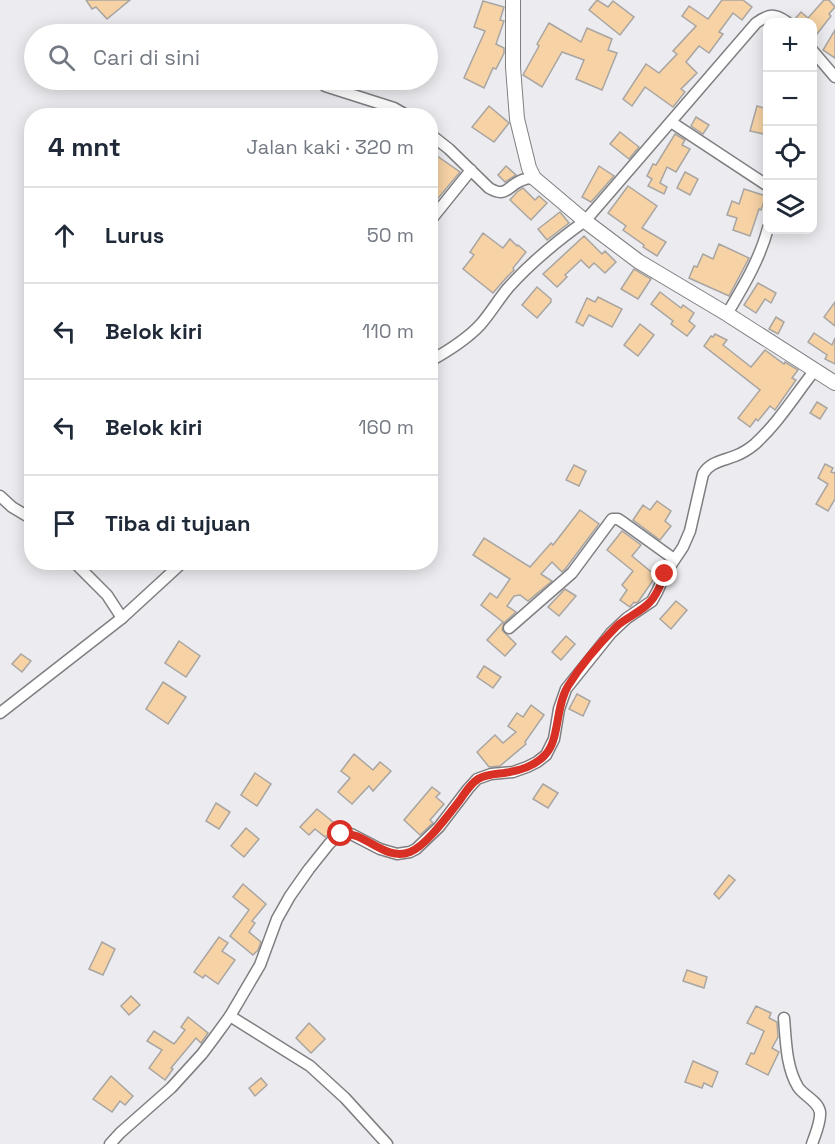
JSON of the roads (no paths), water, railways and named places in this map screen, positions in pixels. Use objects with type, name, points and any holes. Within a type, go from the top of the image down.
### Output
[{"type":"street","points":[[513,0],[513,67],[518,119],[529,168],[534,178],[638,261],[835,383]]},
{"type":"street","points":[[765,18],[771,15],[780,18]]},
{"type":"street","points":[[438,356],[467,338],[481,324],[508,288],[534,261],[585,220],[756,23],[763,19]]},
{"type":"street","points":[[817,55],[835,77]]},
{"type":"street","points":[[338,90],[394,108]]},
{"type":"street","points":[[671,122],[763,183]]},
{"type":"street","points":[[438,140],[489,188],[500,193],[522,179],[534,178]]},
{"type":"street","points":[[438,211],[471,170]]},
{"type":"street","points":[[727,314],[750,275],[766,234]]},
{"type":"street","points":[[110,1144],[171,1088],[202,1054],[230,1016],[260,965],[277,919],[290,896],[329,844],[341,834],[346,833],[380,849],[397,854],[410,852],[439,827],[477,779],[491,774],[520,770],[546,755],[554,739],[559,709],[566,689],[619,625],[651,601],[683,547],[687,539],[700,483],[707,468],[746,451],[757,442],[781,416],[815,370]]},
{"type":"street","points":[[0,496],[24,514]]},
{"type":"street","points":[[509,628],[572,573],[612,519],[618,519],[674,559]]},
{"type":"street","points":[[82,570],[107,595],[122,618]]},
{"type":"street","points":[[0,713],[122,618],[174,570]]},
{"type":"street","points":[[230,1016],[310,1066],[345,1098],[387,1144]]},
{"type":"street","points":[[784,1018],[786,1048],[791,1070],[798,1087],[820,1112],[812,1144]]}]
